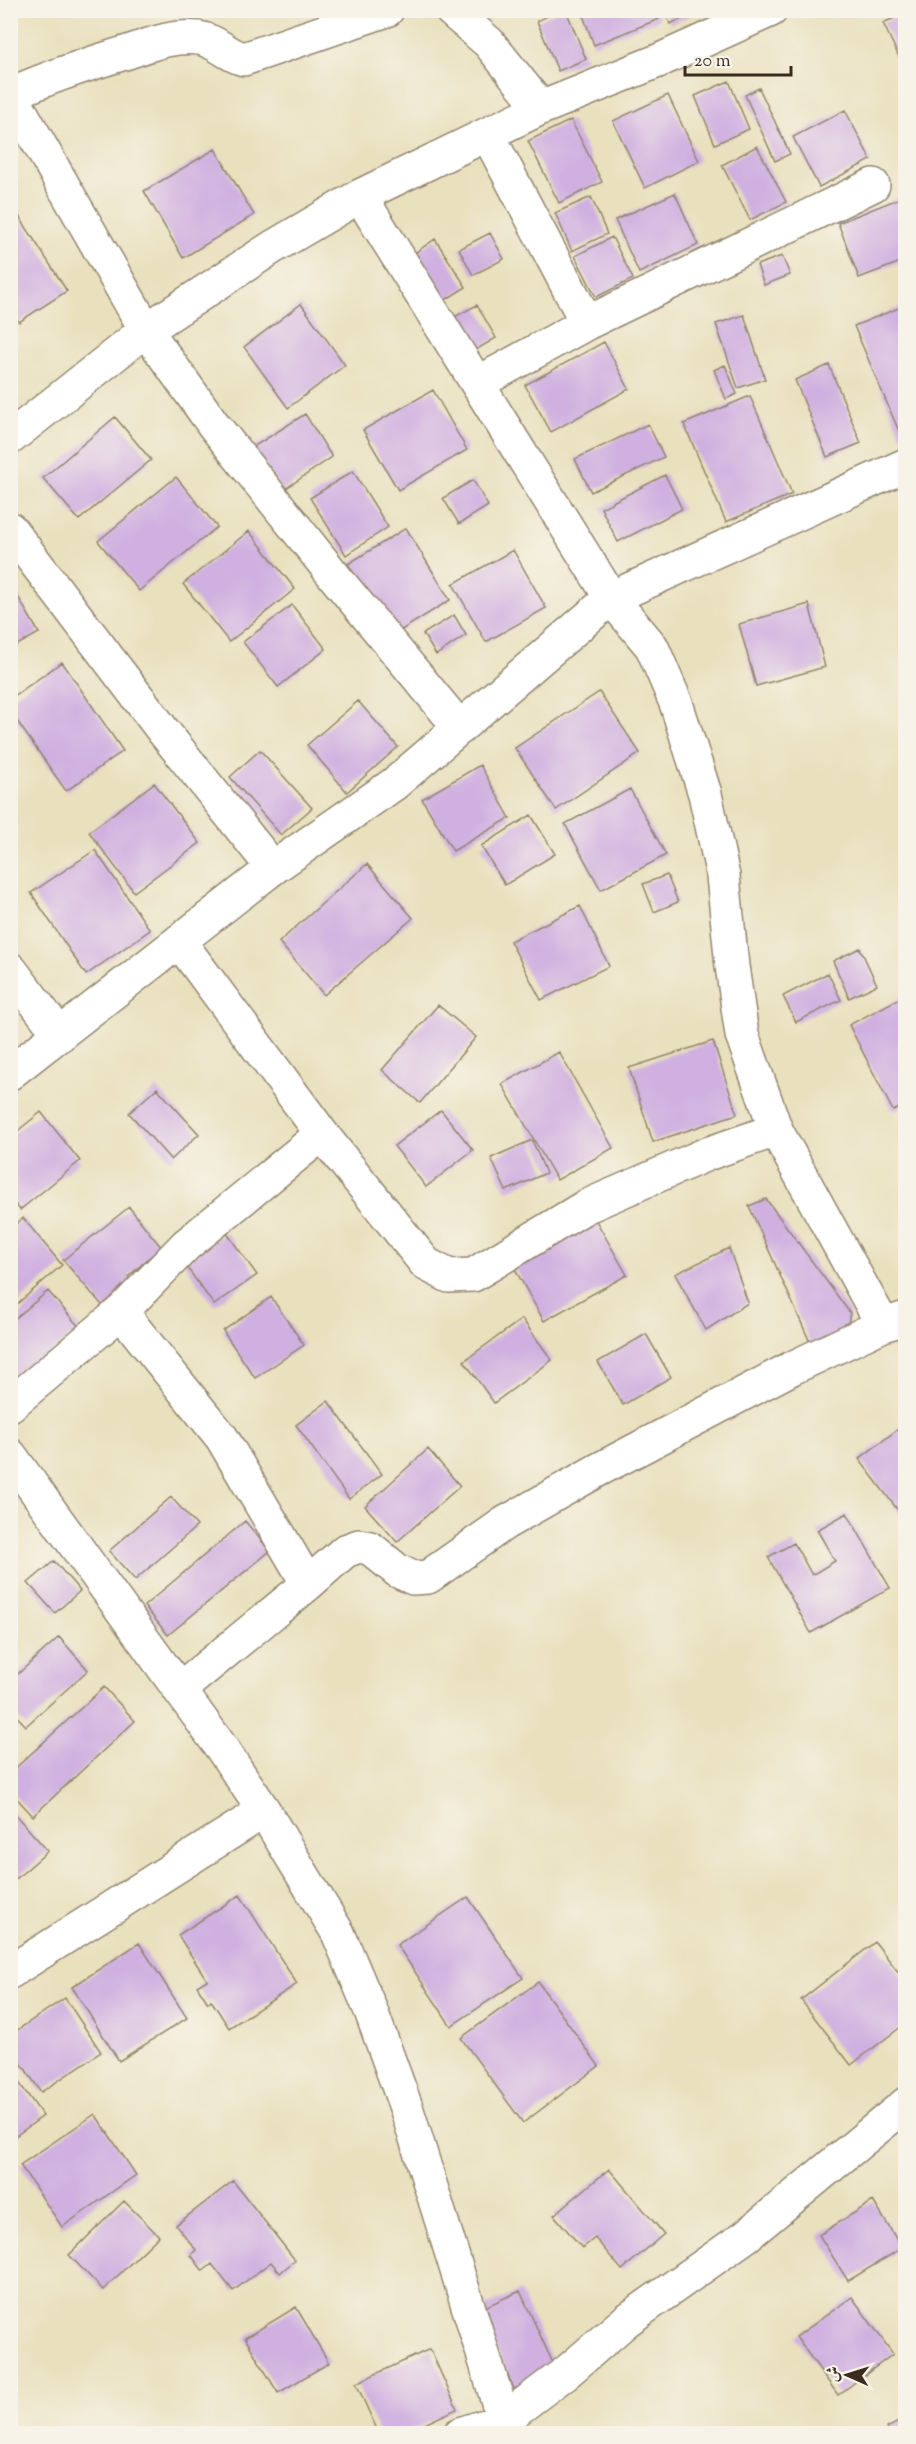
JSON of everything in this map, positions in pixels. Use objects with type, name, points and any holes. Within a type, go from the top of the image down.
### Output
[{"type":"street","points":[[387,10],[244,59],[232,56],[212,41],[199,38],[173,38],[61,72],[11,94],[146,330],[249,469],[460,728]]},
{"type":"street","points":[[451,10],[489,43],[541,108]]},
{"type":"street","points":[[10,438],[146,330],[273,247],[360,196],[541,108],[658,61],[771,10]]},
{"type":"street","points":[[488,135],[587,323]]},
{"type":"street","points":[[478,383],[587,323],[873,185]]},
{"type":"street","points":[[180,1689],[345,1551],[359,1546],[370,1548],[398,1571],[413,1578],[428,1577],[505,1523],[598,1470],[792,1368],[894,1322],[776,1130],[742,1035],[723,876],[705,794],[676,703],[652,647],[611,597],[360,196]]},
{"type":"street","points":[[10,1073],[273,868],[394,784],[611,597],[906,465]]},
{"type":"street","points":[[10,529],[164,732],[273,868]]},
{"type":"street","points":[[179,941],[322,1134],[426,1264],[449,1276],[473,1275],[585,1207],[707,1154],[776,1130]]},
{"type":"street","points":[[10,969],[60,1035]]},
{"type":"street","points":[[10,1405],[121,1312],[186,1245],[322,1134]]},
{"type":"street","points":[[121,1312],[222,1438],[308,1584]]},
{"type":"street","points":[[10,1455],[180,1689],[264,1811],[338,1933],[371,2011],[407,2110],[506,2427]]},
{"type":"street","points":[[10,1972],[264,1811]]},
{"type":"street","points":[[460,2433],[506,2427],[627,2320],[746,2236],[906,2104]]},
{"type":"building","points":[[560,10],[566,10],[586,59],[558,71],[537,21]]},
{"type":"building","points":[[581,10],[656,10],[659,19],[594,45]]},
{"type":"building","points":[[664,10],[702,10],[670,24]]},
{"type":"building","points":[[906,13],[906,72],[883,23]]},
{"type":"building","points":[[729,81],[749,129],[715,144],[695,96]]},
{"type":"building","points":[[759,88],[790,154],[775,161],[745,95]]},
{"type":"building","points":[[668,95],[699,161],[645,188],[613,121]]},
{"type":"building","points":[[845,110],[871,160],[819,187],[793,137]]},
{"type":"building","points":[[571,120],[602,182],[559,203],[528,141]]},
{"type":"building","points":[[757,146],[786,202],[750,220],[722,165]]},
{"type":"building","points":[[215,149],[254,215],[183,258],[144,191]]},
{"type":"building","points":[[675,193],[698,245],[639,273],[615,220]]},
{"type":"building","points":[[905,196],[906,260],[859,278],[838,223]]},
{"type":"building","points":[[591,197],[607,234],[572,251],[555,213]]},
{"type":"building","points":[[10,202],[67,291],[19,322],[10,309]]},
{"type":"building","points":[[490,233],[504,259],[473,275],[459,249]]},
{"type":"building","points":[[612,237],[633,279],[596,297],[575,256]]},
{"type":"building","points":[[435,239],[466,287],[442,302],[412,255]]},
{"type":"building","points":[[782,256],[790,275],[764,285],[757,265]]},
{"type":"building","points":[[301,304],[345,365],[288,408],[244,347]]},
{"type":"building","points":[[477,305],[496,338],[474,351],[454,317]]},
{"type":"building","points":[[906,305],[906,434],[901,436],[854,326]]},
{"type":"building","points":[[744,315],[765,379],[738,388],[716,324]]},
{"type":"building","points":[[604,342],[629,389],[551,432],[525,385]]},
{"type":"building","points":[[725,365],[737,394],[726,399],[714,370]]},
{"type":"building","points":[[829,365],[861,443],[827,457],[795,380]]},
{"type":"building","points":[[433,390],[467,450],[398,490],[363,430]]},
{"type":"building","points":[[750,396],[792,494],[726,522],[684,424]]},
{"type":"building","points":[[305,414],[332,457],[282,491],[253,447]]},
{"type":"building","points":[[115,417],[151,460],[79,520],[43,478]]},
{"type":"building","points":[[648,424],[664,457],[591,492],[575,459]]},
{"type":"building","points":[[353,471],[388,527],[346,555],[310,498]]},
{"type":"building","points":[[665,475],[682,509],[618,542],[601,508]]},
{"type":"building","points":[[176,477],[217,527],[139,591],[98,541]]},
{"type":"building","points":[[473,480],[488,506],[459,524],[443,498]]},
{"type":"building","points":[[406,528],[450,600],[392,636],[348,564]]},
{"type":"building","points":[[249,531],[295,589],[229,642],[183,584]]},
{"type":"building","points":[[513,550],[546,608],[486,642],[453,584]]},
{"type":"building","points":[[13,588],[39,633],[10,649],[10,590]]},
{"type":"building","points":[[809,604],[825,667],[756,686],[739,624]]},
{"type":"building","points":[[292,605],[326,649],[278,687],[243,642]]},
{"type":"building","points":[[454,615],[466,635],[436,655],[423,634]]},
{"type":"building","points":[[62,662],[123,751],[66,791],[10,711],[10,699]]},
{"type":"building","points":[[599,692],[640,753],[556,810],[515,748]]},
{"type":"building","points":[[358,701],[398,747],[347,792],[307,745]]},
{"type":"building","points":[[260,750],[312,808],[281,835],[230,777]]},
{"type":"building","points":[[480,765],[510,818],[453,851],[422,799]]},
{"type":"building","points":[[154,783],[200,843],[134,892],[89,832]]},
{"type":"building","points":[[630,789],[666,855],[601,890],[565,824]]},
{"type":"building","points":[[531,815],[555,854],[505,885],[481,846]]},
{"type":"building","points":[[95,850],[150,930],[86,975],[31,893]]},
{"type":"building","points":[[367,864],[413,918],[324,995],[279,942]]},
{"type":"building","points":[[667,875],[678,902],[654,912],[643,884]]},
{"type":"building","points":[[580,906],[609,966],[541,1000],[510,941]]},
{"type":"building","points":[[860,948],[877,985],[849,998],[833,961]]},
{"type":"building","points":[[828,973],[841,1000],[796,1022],[783,996]]},
{"type":"building","points":[[906,995],[906,1105],[893,1111],[849,1025]]},
{"type":"building","points":[[438,1005],[476,1037],[420,1103],[382,1070]]},
{"type":"building","points":[[713,1041],[737,1114],[653,1142],[629,1068]]},
{"type":"building","points":[[559,1052],[613,1148],[557,1180],[502,1084]]},
{"type":"building","points":[[157,1088],[199,1134],[171,1160],[129,1113]]},
{"type":"building","points":[[441,1110],[473,1150],[426,1187],[394,1146]]},
{"type":"building","points":[[41,1112],[80,1161],[20,1210],[10,1198],[10,1137]]},
{"type":"building","points":[[532,1140],[546,1173],[506,1191],[491,1158]]},
{"type":"building","points":[[766,1199],[850,1313],[845,1340],[814,1351],[749,1206]]},
{"type":"building","points":[[129,1207],[161,1247],[128,1277],[133,1286],[107,1311],[63,1260]]},
{"type":"building","points":[[594,1217],[627,1275],[544,1321],[512,1264]]},
{"type":"building","points":[[23,1218],[62,1265],[10,1310],[10,1229]]},
{"type":"building","points":[[226,1232],[257,1275],[214,1305],[183,1262]]},
{"type":"building","points":[[729,1248],[748,1303],[706,1330],[675,1274]]},
{"type":"building","points":[[48,1291],[80,1328],[14,1384],[10,1380],[10,1323]]},
{"type":"building","points":[[271,1297],[304,1345],[255,1378],[223,1331]]},
{"type":"building","points":[[522,1319],[552,1360],[494,1403],[464,1361]]},
{"type":"building","points":[[646,1334],[671,1377],[623,1405],[598,1362]]},
{"type":"building","points":[[328,1401],[382,1474],[349,1499],[296,1425]]},
{"type":"building","points":[[906,1423],[906,1521],[859,1459]]},
{"type":"building","points":[[428,1449],[460,1486],[397,1542],[365,1506]]},
{"type":"building","points":[[171,1497],[197,1526],[135,1580],[109,1551]]},
{"type":"building","points":[[847,1513],[890,1588],[811,1633],[768,1557],[794,1543],[812,1575],[835,1561],[817,1530]]},
{"type":"building","points":[[245,1521],[270,1551],[168,1635],[144,1606]]},
{"type":"building","points":[[54,1561],[80,1591],[55,1613],[28,1583]]},
{"type":"building","points":[[59,1637],[88,1670],[26,1726],[10,1709],[10,1681]]},
{"type":"building","points":[[104,1687],[135,1721],[33,1816],[10,1791],[10,1773]]},
{"type":"building","points":[[10,1809],[48,1851],[10,1884]]},
{"type":"building","points":[[240,1895],[297,1984],[229,2028],[211,2000],[208,2003],[197,1986],[207,1980],[178,1935]]},
{"type":"building","points":[[468,1897],[523,1978],[451,2026],[397,1945]]},
{"type":"building","points":[[875,1942],[906,1982],[906,2023],[851,2065],[801,2000]]},
{"type":"building","points":[[139,1943],[187,2018],[119,2061],[72,1987]]},
{"type":"building","points":[[538,1982],[599,2066],[523,2123],[461,2038]]},
{"type":"building","points":[[65,1998],[101,2052],[41,2092],[10,2047],[10,2035]]},
{"type":"building","points":[[10,2070],[43,2116],[10,2140]]},
{"type":"building","points":[[95,2114],[136,2175],[62,2227],[20,2165]]},
{"type":"building","points":[[609,2169],[664,2234],[622,2270],[595,2238],[582,2248],[554,2215]]},
{"type":"building","points":[[233,2181],[295,2260],[280,2273],[271,2262],[233,2291],[212,2264],[203,2271],[191,2255],[196,2250],[176,2225]]},
{"type":"building","points":[[124,2201],[159,2236],[103,2290],[69,2255]]},
{"type":"building","points":[[873,2201],[902,2248],[848,2281],[819,2235]]},
{"type":"building","points":[[520,2291],[556,2370],[514,2389],[478,2310]]},
{"type":"building","points":[[852,2297],[893,2354],[838,2395],[796,2337]]},
{"type":"building","points":[[296,2307],[329,2363],[278,2393],[245,2338]]},
{"type":"building","points":[[430,2349],[457,2409],[403,2434],[379,2434],[356,2383]]},
{"type":"building","points":[[906,2418],[906,2434],[890,2434],[887,2428]]}]
